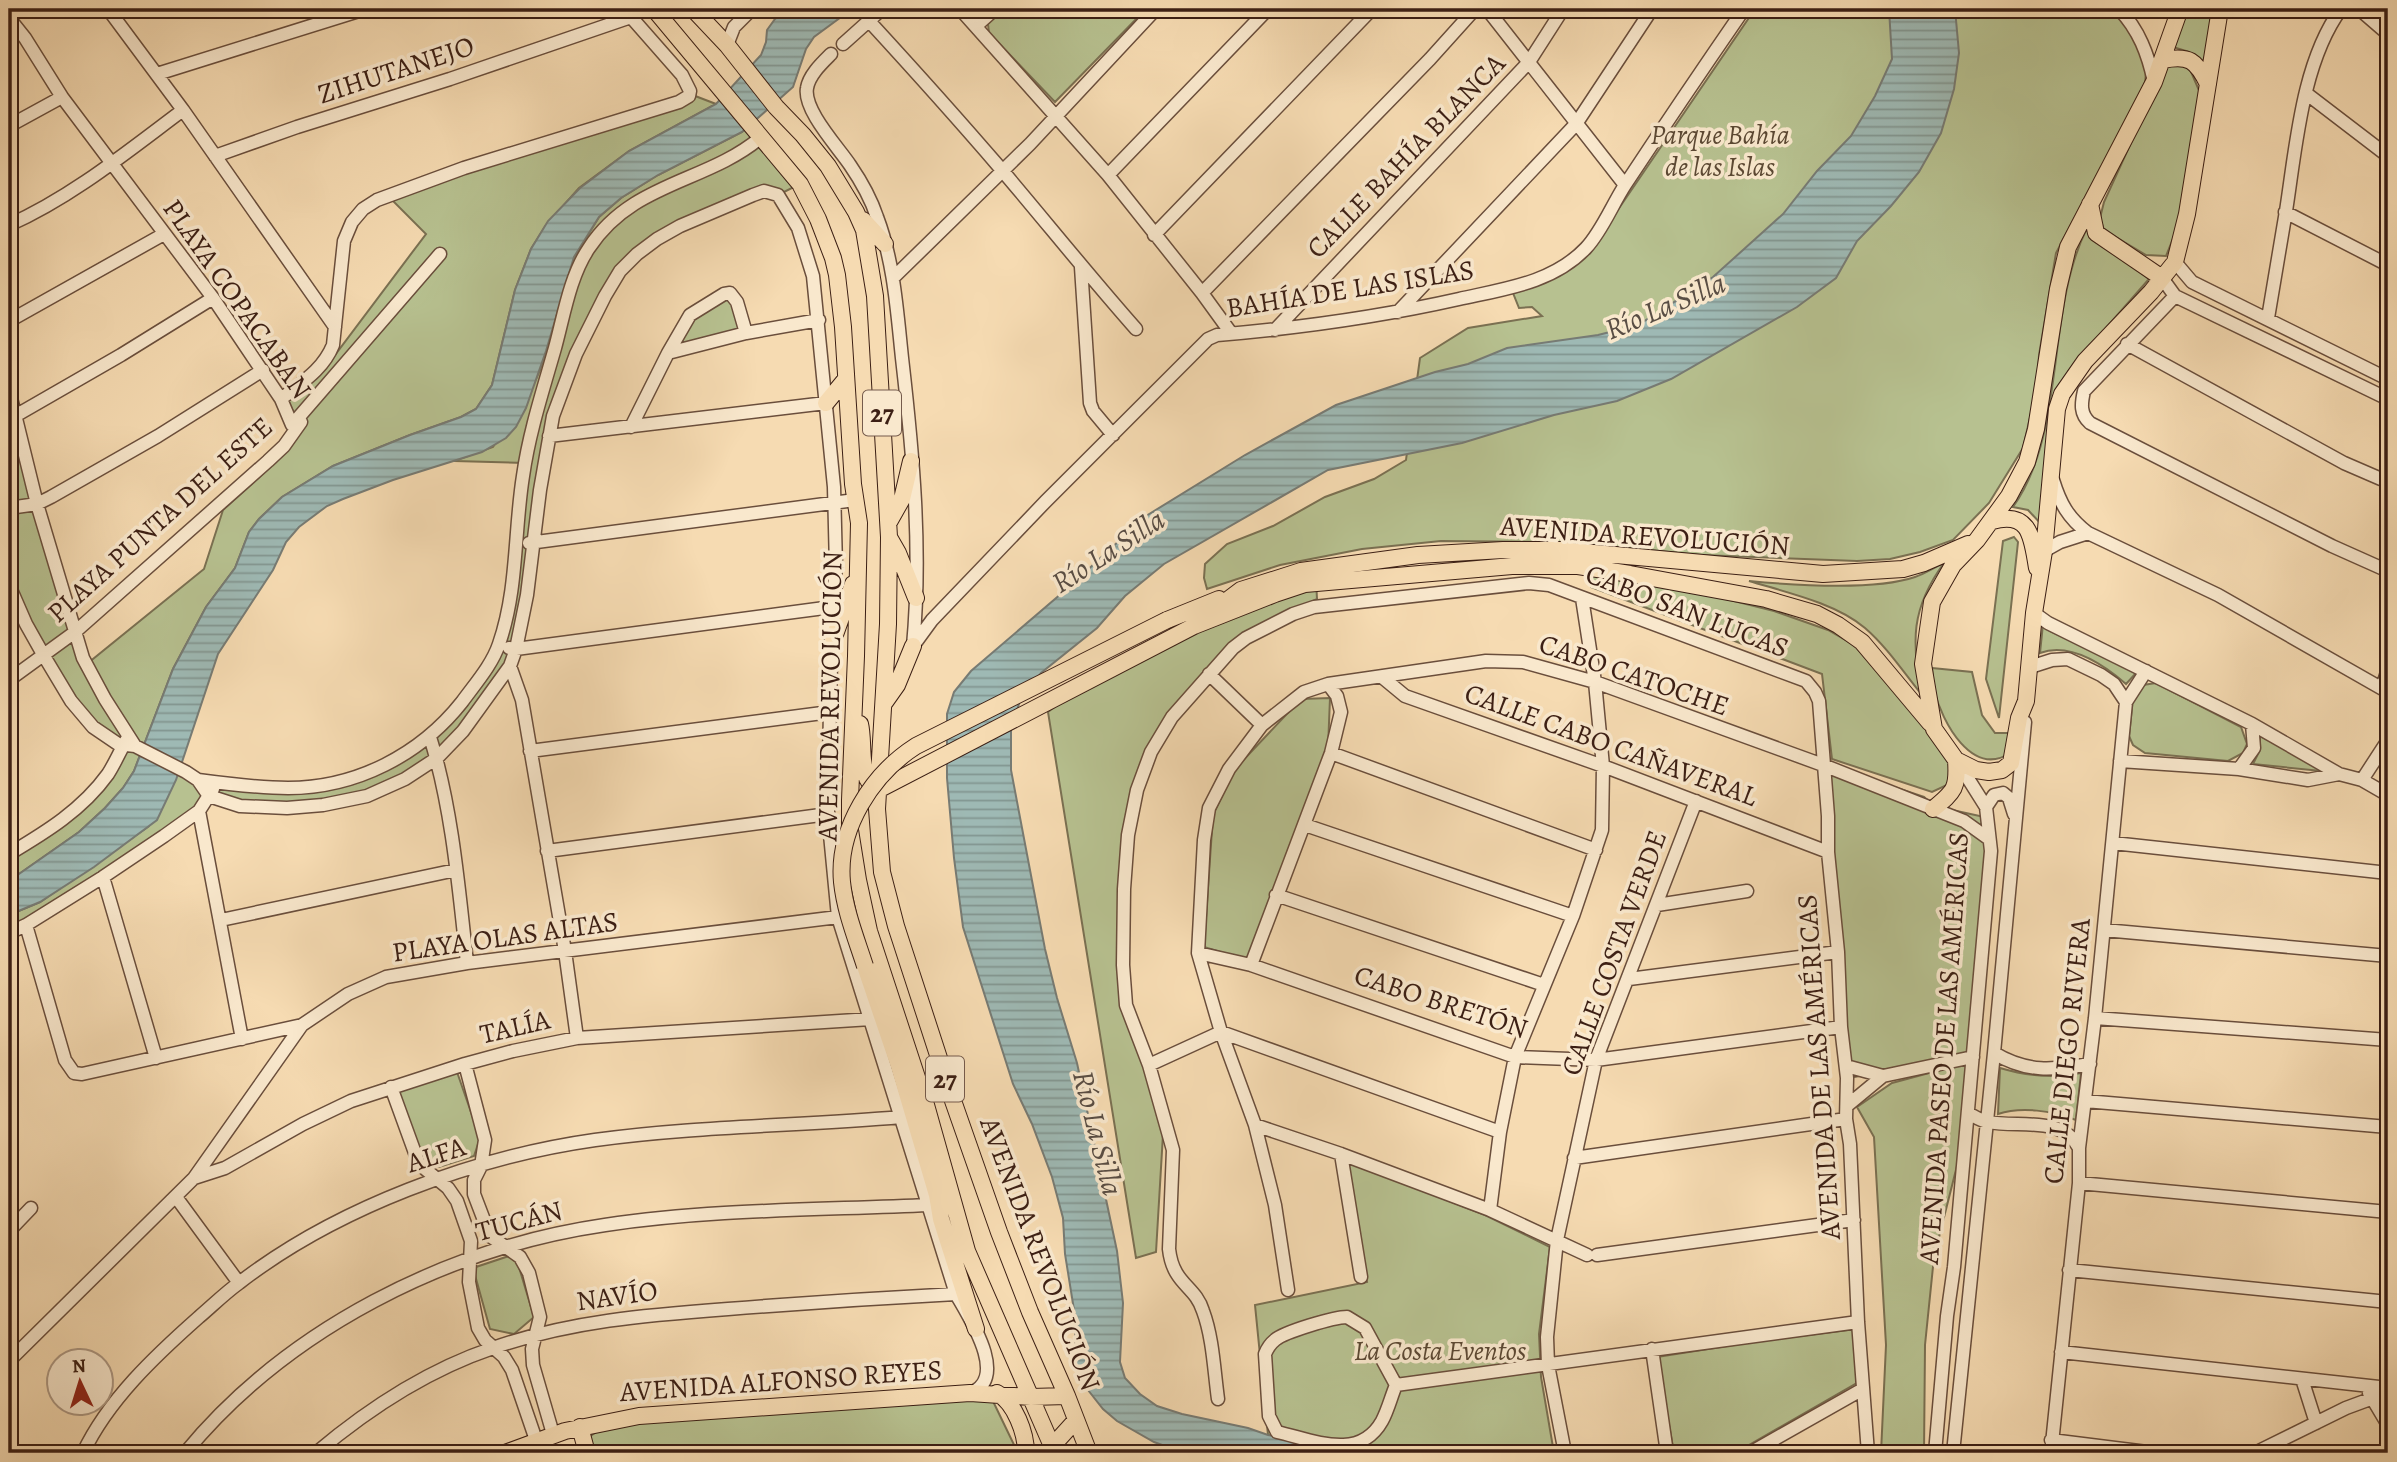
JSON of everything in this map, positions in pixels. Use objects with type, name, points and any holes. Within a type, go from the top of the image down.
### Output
[{"type":"main road","name":"AVENIDA REVOLUCIÓN","points":[[654,9],[800,184],[818,219],[837,275],[854,492],[859,523],[850,830],[858,880],[869,931],[926,1105],[967,1251],[1031,1397],[1051,1451]]},
{"type":"main road","name":"AVENIDA REVOLUCIÓN","points":[[693,9],[828,166],[856,212],[869,248],[874,287],[889,530],[884,751],[878,790],[880,855],[886,890],[951,1095],[999,1232],[1089,1453]]},
{"type":"main road","name":"AVENIDA PASEO DE LAS AMÉRICAS","points":[[1956,760],[1934,729],[1923,664],[1932,603],[1953,565],[1977,540],[2009,496],[2027,462],[2036,429],[2056,301],[2068,247],[2154,82],[2180,9]]},
{"type":"main road","name":"AVENIDA PASEO DE LAS AMÉRICAS","points":[[2026,701],[2034,613],[2044,551],[2055,421],[2062,394],[2085,361],[2175,262],[2187,214],[2220,9]]},
{"type":"main road","points":[[2163,60],[2190,60],[2208,83]]},
{"type":"main road","points":[[2090,204],[2096,233],[2162,278]]},
{"type":"main road","points":[[856,212],[885,244]]},
{"type":"main road","points":[[826,402],[845,380]]},
{"type":"main road","points":[[911,461],[902,499],[889,530],[916,598]]},
{"type":"main road","points":[[1992,521],[2006,518],[2025,525],[2030,532],[2039,578]]},
{"type":"main road","name":"AVENIDA REVOLUCIÓN","points":[[1194,625],[1241,590],[1300,571],[1359,562],[1503,550],[1573,551],[1698,565],[1823,574],[1887,571],[1924,563],[1977,540]]},
{"type":"main road","name":"AVENIDA REVOLUCIÓN","points":[[878,790],[1194,625],[1305,583],[1511,566],[1578,566],[1766,599],[1817,614],[1862,642],[1934,729]]},
{"type":"main road","points":[[832,643],[859,569]]},
{"type":"main road","points":[[976,1329],[933,1200],[899,1066],[844,897],[842,867],[850,827],[881,776],[916,746],[1167,620],[1241,590]]},
{"type":"main road","points":[[884,705],[897,685],[914,646]]},
{"type":"main road","points":[[1933,809],[1953,791],[1957,782],[1956,760],[1976,770],[1989,772],[2002,770],[2011,763],[2019,718],[2026,701]]},
{"type":"main road","points":[[853,709],[861,726],[867,780],[870,786],[878,790]]},
{"type":"main road","points":[[884,751],[929,764]]},
{"type":"main road","points":[[933,1200],[958,1243],[967,1251]]},
{"type":"main road","name":"AVENIDA ALFONSO REYES","points":[[510,1452],[536,1440],[580,1427],[657,1415],[970,1393],[1031,1397],[1067,1396]]},
{"type":"main road","points":[[997,1393],[1010,1403],[1026,1444],[1026,1453]]},
{"type":"main road","points":[[1051,1451],[1076,1420]]},
{"type":"main road","points":[[580,1427],[587,1453]]},
{"type":"street","points":[[108,9],[183,110],[335,327]]},
{"type":"street","points":[[157,75],[365,9]]},
{"type":"street","points":[[730,50],[734,27],[752,9]]},
{"type":"street","points":[[843,44],[882,9]]},
{"type":"street","points":[[960,9],[1108,175],[1231,333]]},
{"type":"street","points":[[976,26],[995,9]]},
{"type":"street","points":[[893,278],[1057,115],[1156,9]]},
{"type":"street","points":[[1108,175],[1268,9]]},
{"type":"street","points":[[1154,235],[1372,9]]},
{"type":"street","points":[[1202,293],[1430,59],[1475,9]]},
{"type":"street","points":[[1487,9],[1625,185]]},
{"type":"street","name":"CALLE BAHÍA BLANCA","points":[[1275,330],[1529,62],[1563,9]]},
{"type":"street","points":[[1398,312],[1576,124],[1652,9]]},
{"type":"street","name":"BAHÍA DE LAS ISLAS","points":[[914,646],[932,620],[1208,339],[1231,333],[1275,330],[1398,312],[1515,286],[1538,279],[1564,266],[1587,247],[1625,185],[1744,9]]},
{"type":"street","points":[[2119,9],[2131,14],[2148,56],[2154,82]]},
{"type":"street","points":[[2268,318],[2294,155],[2313,66],[2323,41],[2342,9]]},
{"type":"street","points":[[2359,9],[2388,34]]},
{"type":"street","name":"PLAYA PUNTA DEL ESTE","points":[[281,398],[323,365],[332,345],[344,241],[352,222],[370,204],[464,168],[686,99],[690,94],[682,75],[628,13]]},
{"type":"street","name":"ZIHUTANEJO","points":[[215,156],[450,79],[628,13]]},
{"type":"street","name":"PLAYA COPACABAN","points":[[9,18],[25,38],[62,97],[213,298],[281,398],[292,425],[440,254]]},
{"type":"street","points":[[869,21],[1002,171],[1136,329]]},
{"type":"street","points":[[831,54],[808,82],[806,97],[813,113],[869,197],[893,278],[906,393],[917,532],[914,646]]},
{"type":"street","points":[[2307,94],[2388,156]]},
{"type":"street","points":[[9,126],[62,97]]},
{"type":"street","points":[[9,225],[111,163],[183,110]]},
{"type":"street","points":[[198,780],[288,788],[325,785],[363,775],[401,756],[430,737],[464,699],[499,646],[513,580],[523,477],[530,437],[572,285],[587,250],[604,227],[632,204],[659,188],[736,155],[755,132]]},
{"type":"street","points":[[10,592],[44,656],[71,701],[84,716],[102,734],[132,744],[186,772],[198,780],[209,796],[252,808],[323,805],[367,796],[405,779],[437,758],[463,731],[510,666],[516,649],[553,416],[576,354],[620,271],[657,239],[703,215],[764,191],[772,191],[778,195],[803,240],[813,276],[834,487],[836,567],[832,607],[828,814],[838,917],[901,1117],[933,1200],[956,1294],[976,1329],[988,1373],[983,1386],[970,1393]]},
{"type":"street","points":[[2286,212],[2388,265]]},
{"type":"street","points":[[9,321],[164,234]]},
{"type":"street","name":"PLAYA PUNTA DEL ESTE","points":[[9,680],[75,632],[284,446],[290,435],[440,254]]},
{"type":"street","points":[[2175,262],[2192,282],[2388,379]]},
{"type":"street","points":[[1081,267],[1090,403],[1093,411],[1113,435]]},
{"type":"street","points":[[2162,278],[2175,296],[2388,399]]},
{"type":"street","points":[[631,427],[690,315],[730,293],[737,302],[746,333]]},
{"type":"street","points":[[2175,296],[2084,391],[2082,406],[2085,418],[2090,423],[2332,546],[2388,571]]},
{"type":"street","points":[[15,416],[213,298]]},
{"type":"street","points":[[668,353],[746,333],[819,320]]},
{"type":"street","points":[[2127,344],[2344,463],[2388,480]]},
{"type":"street","points":[[9,508],[37,504],[158,436],[263,370]]},
{"type":"street","points":[[9,390],[37,504],[75,632],[90,672],[132,744]]},
{"type":"street","points":[[549,436],[826,402]]},
{"type":"street","points":[[2050,473],[2060,504],[2071,520],[2088,533],[2218,596],[2385,690],[2388,669]]},
{"type":"street","points":[[834,487],[854,492]]},
{"type":"street","points":[[518,543],[534,544],[835,505],[854,492]]},
{"type":"street","points":[[2044,551],[2060,542],[2088,533]]},
{"type":"street","name":"CABO SAN LUCAS","points":[[1218,1399],[1203,1308],[1175,1274],[1171,1262],[1169,1249],[1173,1150],[1149,1065],[1126,1005],[1123,965],[1128,835],[1137,790],[1152,752],[1172,718],[1209,674],[1246,638],[1293,614],[1314,607],[1529,583],[1549,585],[1806,681]]},
{"type":"street","points":[[1490,1210],[1500,1132],[1515,1057],[1573,916],[1602,830],[1603,766],[1595,682],[1582,598]]},
{"type":"street","points":[[499,646],[516,649],[832,607]]},
{"type":"street","points":[[2034,613],[2048,623],[2252,724],[2339,774],[2362,780],[2388,794]]},
{"type":"street","points":[[2030,667],[2052,660],[2067,659],[2114,684],[2126,702]]},
{"type":"street","name":"CABO CATOCHE","points":[[1288,1290],[1275,1205],[1255,1125],[1198,953],[1204,840],[1209,808],[1229,769],[1262,725],[1304,692],[1328,684],[1486,661],[1510,660],[1595,682],[1823,765],[1920,806],[1964,821],[1989,839]]},
{"type":"street","points":[[510,666],[522,700],[565,951],[577,1038]]},
{"type":"street","name":"CALLE DIEGO RIVERA","points":[[2051,1447],[2126,702],[2146,671]]},
{"type":"street","points":[[1209,674],[1262,725]]},
{"type":"street","name":"CALLE CABO CAÑAVERAL","points":[[1382,677],[1405,696],[1603,766],[1828,852]]},
{"type":"street","name":"AVENIDA DE LAS AMÉRICAS","points":[[1806,681],[1819,701],[1828,816],[1828,852],[1838,952],[1840,1027],[1846,1066],[1846,1119],[1868,1453]]},
{"type":"street","points":[[1251,965],[1331,753],[1341,712],[1337,696],[1328,684]]},
{"type":"street","name":"AVENIDA PASEO DE LAS AMÉRICAS","points":[[1953,1453],[2017,821],[2026,701]]},
{"type":"street","points":[[530,751],[830,712]]},
{"type":"street","points":[[2239,769],[2254,748],[2252,724]]},
{"type":"street","points":[[430,737],[437,758],[456,870],[467,963]]},
{"type":"street","points":[[2362,780],[2388,740]]},
{"type":"street","points":[[9,854],[51,829],[76,809],[132,744]]},
{"type":"street","points":[[1331,753],[1597,850]]},
{"type":"street","name":"AVENIDA PASEO DE LAS AMÉRICAS","points":[[1935,1453],[1990,868],[1986,807],[1956,760]]},
{"type":"street","points":[[2120,761],[2239,769],[2308,779],[2339,774]]},
{"type":"street","points":[[9,933],[103,877],[198,811],[216,782]]},
{"type":"street","points":[[1986,807],[1994,795],[2007,795],[2017,821]]},
{"type":"street","name":"CALLE COSTA VERDE","points":[[1564,1453],[1548,1365],[1547,1337],[1557,1240],[1597,1060],[1696,801]]},
{"type":"street","points":[[198,811],[242,1039]]},
{"type":"street","points":[[547,851],[828,814]]},
{"type":"street","points":[[1305,825],[1573,916]]},
{"type":"street","points":[[2113,843],[2388,873]]},
{"type":"street","points":[[221,920],[456,870]]},
{"type":"street","points":[[103,877],[156,1058]]},
{"type":"street","points":[[1657,905],[1747,891]]},
{"type":"street","points":[[1276,895],[1544,985]]},
{"type":"street","name":"PLAYA OLAS ALTAS","points":[[9,1361],[194,1178],[302,1026],[348,994],[386,977],[467,963],[838,917]]},
{"type":"street","points":[[26,925],[65,1060],[71,1072],[82,1074],[302,1026]]},
{"type":"street","points":[[2104,930],[2388,956]]},
{"type":"street","points":[[1629,979],[1838,952]]},
{"type":"street","name":"CABO BRETÓN","points":[[1198,953],[1251,965],[1515,1057],[1597,1060],[1840,1027]]},
{"type":"street","name":"TALÍA","points":[[194,1178],[225,1168],[303,1124],[352,1101],[465,1064],[577,1038],[871,1018]]},
{"type":"street","points":[[2095,1018],[2388,1040]]},
{"type":"street","points":[[1149,1065],[1222,1032],[1500,1132]]},
{"type":"street","points":[[1994,1053],[2019,1066],[2044,1070],[2090,1064]]},
{"type":"street","points":[[1846,1066],[1883,1076],[1973,1057]]},
{"type":"street","points":[[465,1064],[485,1140],[481,1166],[474,1180],[474,1194],[490,1236],[520,1257],[529,1273],[540,1310],[537,1336],[532,1349],[533,1364],[553,1434]]},
{"type":"street","points":[[1848,1105],[1883,1076]]},
{"type":"street","points":[[391,1087],[419,1164],[449,1188],[457,1201],[470,1237],[469,1282],[478,1328],[512,1370],[536,1440]]},
{"type":"street","points":[[2085,1101],[2388,1127]]},
{"type":"street","points":[[1968,1113],[1987,1122],[2054,1127],[2068,1132],[2079,1148]]},
{"type":"street","name":"ALFA","points":[[83,1453],[101,1421],[129,1387],[167,1348],[239,1283],[267,1263],[358,1210],[393,1195],[527,1153],[596,1140],[901,1117]]},
{"type":"street","points":[[1574,1158],[1846,1119]]},
{"type":"street","points":[[1255,1125],[1490,1210],[1592,1255],[1854,1220]]},
{"type":"street","points":[[1341,1154],[1361,1277]]},
{"type":"street","points":[[2079,1183],[2388,1212]]},
{"type":"street","points":[[176,1197],[239,1283]]},
{"type":"street","name":"TUCÁN","points":[[185,1453],[244,1392],[329,1328],[391,1293],[504,1247],[556,1234],[642,1220],[933,1200]]},
{"type":"street","points":[[9,1231],[31,1208]]},
{"type":"street","points":[[2069,1270],[2388,1302]]},
{"type":"street","name":"NAVÍO","points":[[316,1453],[387,1400],[436,1372],[493,1348],[577,1325],[634,1316],[956,1294]]},
{"type":"street","points":[[1347,1317],[1365,1328],[1396,1385],[1381,1422],[1363,1442],[1343,1447],[1277,1432],[1269,1416],[1265,1354],[1278,1337],[1334,1318],[1347,1317]]},
{"type":"street","points":[[1396,1385],[1858,1322]]},
{"type":"street","points":[[1652,1349],[1667,1453]]},
{"type":"street","points":[[2061,1352],[2302,1379],[2369,1393],[2388,1425]]},
{"type":"street","points":[[2302,1379],[2316,1423]]},
{"type":"street","points":[[2255,1453],[2369,1393],[2388,1388]]},
{"type":"street","points":[[1750,1453],[1863,1389]]},
{"type":"street","points":[[2051,1447],[2153,1453]]},
{"type":"green space","points":[[1003,9],[1146,9],[1055,102],[989,33],[988,24]]},
{"type":"green space","name":"Parque Bahía de las Islas","points":[[1755,9],[2114,9],[2127,24],[2138,44],[2145,66],[2144,86],[2056,253],[2039,355],[2037,387],[2023,448],[1989,503],[1953,540],[1890,559],[1857,561],[1701,555],[1560,542],[1441,541],[1362,549],[1280,565],[1207,589],[1204,578],[1205,564],[1227,544],[1273,526],[1325,497],[1374,479],[1406,460],[1420,358],[1468,328],[1542,316],[1532,307],[1519,308],[1513,293],[1539,285],[1561,274],[1598,239]]},
{"type":"green space","points":[[2185,9],[2213,9],[2204,64],[2189,52],[2173,47]]},
{"type":"green space","points":[[2179,63],[2189,67],[2201,95],[2190,167],[2176,231],[2166,256],[2146,255],[2104,230],[2100,218],[2104,202],[2166,66]]},
{"type":"green space","points":[[690,94],[716,104],[629,151],[579,188],[546,225],[531,249],[515,290],[492,385],[476,409],[333,466],[282,497],[259,519],[249,532],[235,568],[206,607],[173,669],[134,771],[123,788],[79,832],[9,881],[9,854],[76,809],[123,746],[93,727],[17,603],[9,579],[9,399],[88,663],[204,569],[223,510],[276,462],[295,440],[295,414],[286,400],[332,359],[426,234],[391,199]]},
{"type":"green space","points":[[750,125],[800,184],[778,195],[772,191],[703,215],[620,271],[553,416],[516,650],[437,758],[367,796],[287,808],[209,796],[199,811],[9,933],[9,915],[40,902],[149,826],[180,769],[216,782],[288,788],[363,775],[430,737],[499,646],[524,463],[454,461],[493,447],[533,386],[574,257],[599,217],[621,198],[658,175],[742,132]]},
{"type":"green space","points":[[2087,228],[2149,279],[2069,370],[2054,399],[2042,525],[2028,510],[2013,507],[2030,477],[2041,443],[2065,296],[2074,261]]},
{"type":"green space","points":[[730,293],[746,333],[668,353],[683,327]]},
{"type":"green space","points":[[2014,537],[2018,542],[1999,718],[1986,679],[2003,541]]},
{"type":"green space","points":[[1944,563],[1925,595],[1916,626],[1916,658],[1922,695],[1881,643],[1853,619],[1810,599],[1749,581],[1833,586],[1878,584],[1915,577]]},
{"type":"green space","points":[[1589,570],[1678,587],[1774,611],[1828,630],[1854,645],[1917,717],[1952,767],[1947,785],[1932,792],[1832,759],[1822,674],[1591,587]]},
{"type":"green space","points":[[1316,579],[1317,599],[1240,639],[1170,715],[1133,790],[1121,987],[1163,1134],[1156,1252],[1136,1258],[1048,712],[1093,678]]},
{"type":"green space","points":[[2043,624],[2050,631],[2137,672],[2126,684],[2097,663],[2075,653],[2051,650],[2040,653]]},
{"type":"green space","points":[[1932,668],[1972,672],[1982,715],[1995,733],[2013,733],[2010,753],[1996,759],[1983,758],[1961,743],[1938,703],[1933,687]]},
{"type":"green space","points":[[2156,683],[2241,727],[2247,744],[2243,753],[2228,761],[2145,753],[2133,745],[2129,736],[2133,698],[2143,685]]},
{"type":"green space","points":[[1330,698],[1328,748],[1250,961],[1204,947],[1213,815],[1234,770],[1301,699]]},
{"type":"green space","points":[[2260,736],[2322,768],[2321,771],[2253,764],[2260,750]]},
{"type":"green space","points":[[1825,764],[1924,797],[1934,806],[1989,818],[1975,1054],[1849,1078]]},
{"type":"green space","points":[[1970,1062],[1965,1134],[1934,1257],[1925,1345],[1924,1453],[1881,1453],[1886,1345],[1874,1137],[1857,1107],[1892,1083]]},
{"type":"green space","points":[[2000,1068],[2040,1076],[2081,1073],[2076,1120],[2037,1111],[2017,1110],[1998,1114]]},
{"type":"green space","points":[[457,1072],[480,1138],[474,1156],[439,1167],[423,1160],[398,1089]]},
{"type":"green space","name":"La Costa Eventos","points":[[1345,1160],[1485,1215],[1550,1247],[1539,1334],[1541,1377],[1554,1453],[1375,1453],[1268,1435],[1255,1305],[1367,1282]]},
{"type":"green space","points":[[515,1254],[534,1317],[514,1334],[490,1329],[473,1268]]},
{"type":"green space","points":[[1856,1329],[1862,1380],[1735,1453],[1674,1453],[1657,1357]]},
{"type":"green space","points":[[990,1395],[1018,1453],[594,1453],[589,1437],[614,1420]]},
{"type":"water","points":[[788,9],[852,9],[814,37],[806,49],[793,87],[742,132],[658,175],[621,198],[599,217],[574,257],[546,351],[526,408],[516,427],[506,438],[482,452],[343,499],[327,506],[299,527],[286,542],[273,570],[218,654],[176,780],[157,820],[94,867],[40,902],[9,915],[9,881],[79,832],[105,808],[134,771],[173,669],[206,607],[235,568],[249,532],[259,519],[282,497],[333,466],[476,409],[492,385],[515,290],[531,249],[548,221],[580,188],[629,151],[716,104],[761,55],[767,30],[775,19]]},
{"type":"water","points":[[1889,9],[1955,9],[1959,53],[1954,89],[1941,133],[1919,172],[1857,241],[1836,278],[1797,307],[1671,379],[1617,401],[1554,415],[1462,443],[1328,470],[1164,564],[1125,596],[1097,628],[1041,673],[1020,701],[1011,728],[1011,770],[1045,949],[1077,1063],[1117,1251],[1123,1303],[1120,1362],[1125,1378],[1140,1394],[1157,1406],[1182,1414],[1268,1435],[1375,1453],[1184,1453],[1154,1442],[1117,1421],[1103,1409],[1088,1390],[1076,1366],[1075,1316],[1065,1254],[1063,1218],[1052,1177],[1013,1084],[963,927],[947,778],[947,714],[954,692],[971,671],[1146,516],[1245,455],[1336,405],[1435,372],[1468,364],[1507,348],[1598,335],[1638,325],[1713,277],[1783,214],[1817,171],[1851,136],[1875,96],[1892,59]]},
{"type":"water label","name":"Río La Silla","points":[[1665,306]]},
{"type":"water label","name":"Río La Silla","points":[[1108,551]]},
{"type":"water label","name":"Río La Silla","points":[[1098,1133]]}]
